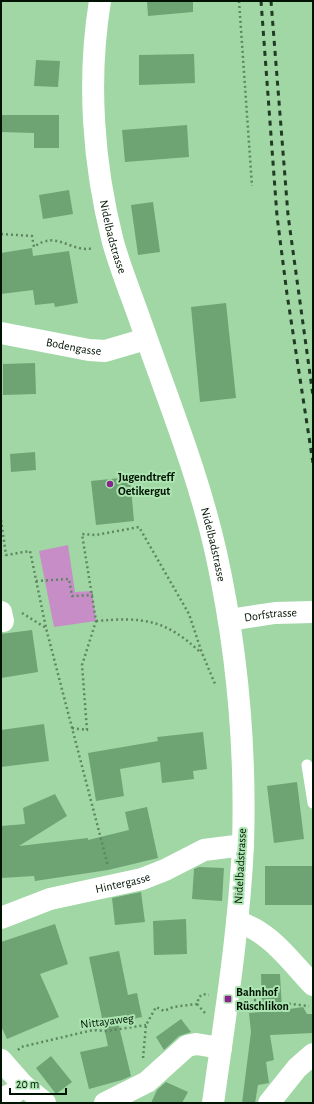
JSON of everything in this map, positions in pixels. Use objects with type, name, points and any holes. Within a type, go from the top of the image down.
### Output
[{"type":"main road","name":"Nidelbadstrasse","points":[[100,1],[96,29],[93,88],[99,170],[113,240],[189,460],[207,518],[229,620],[237,687],[243,766],[243,845],[237,922],[213,1103]]},
{"type":"main road","name":"Bodengasse","points":[[1,333],[89,350],[105,351],[146,339]]},
{"type":"main road","name":"Dorfstrasse","points":[[229,620],[275,613],[313,612]]},
{"type":"main road","name":"Hintergasse","points":[[1,918],[50,899],[112,884],[142,879],[165,870],[204,850],[243,845]]},
{"type":"main road","points":[[237,922],[249,925],[264,934],[313,985]]},
{"type":"main road","points":[[105,1103],[147,1082],[187,1046],[196,1044],[221,1048]]},
{"type":"main road","points":[[269,1103],[297,1068],[313,1054]]},
{"type":"main road","points":[[8,1056],[23,1086],[45,1103]]},
{"type":"main road","points":[[1,1099],[14,1093],[23,1086]]},
{"type":"lane","points":[[307,765],[313,803]]},
{"type":"path","points":[[239,1],[252,186]]},
{"type":"path","points":[[1,234],[32,236],[34,247],[42,241],[51,240],[62,241],[81,250],[97,247]]},
{"type":"path","points":[[1,520],[6,555],[30,551],[46,628],[112,884]]},
{"type":"path","points":[[72,728],[88,730],[82,665],[96,621],[82,534],[96,535],[140,527],[189,614],[202,653],[217,688]]},
{"type":"path","points":[[36,581],[69,579],[72,596],[93,595]]},
{"type":"path","points":[[8,615],[46,628]]},
{"type":"path","points":[[96,621],[124,618],[150,621],[170,628],[202,653]]},
{"type":"path","points":[[205,1016],[204,1011],[197,1004],[199,997],[204,994],[211,995]]},
{"type":"path","points":[[254,1000],[313,1007]]},
{"type":"path","points":[[238,1009],[259,1008],[270,1002]]},
{"type":"path","name":"Nittayaweg","points":[[8,1056],[21,1047],[93,1030],[106,1031],[146,1026],[156,1007],[164,1011],[173,1007],[197,1004]]},
{"type":"path","points":[[146,1026],[143,1060],[147,1082]]},
{"type":"shaded area","points":[[68,545],[75,592],[92,591],[96,621],[54,627],[39,551]]},
{"type":"building","points":[[147,1],[193,1],[193,12],[148,16]]},
{"type":"building","points":[[194,54],[195,83],[139,85],[139,55]]},
{"type":"building","points":[[36,60],[60,61],[58,87],[34,86]]},
{"type":"building","points":[[1,115],[59,115],[59,148],[34,148],[34,133],[1,132]]},
{"type":"building","points":[[187,125],[189,157],[125,162],[122,130]]},
{"type":"building","points":[[69,190],[73,214],[43,219],[39,195]]},
{"type":"building","points":[[153,202],[160,252],[138,255],[131,205]]},
{"type":"building","points":[[32,248],[33,256],[69,251],[78,303],[55,307],[54,303],[35,305],[33,290],[1,294],[1,253]]},
{"type":"building","points":[[226,303],[236,398],[200,402],[191,307]]},
{"type":"building","points":[[35,363],[36,394],[3,395],[3,364]]},
{"type":"building","points":[[35,452],[36,470],[11,472],[10,454]]},
{"type":"building","points":[[130,477],[134,521],[96,525],[91,481]]},
{"type":"building","points":[[32,630],[38,672],[1,678],[1,634]]},
{"type":"building","points":[[44,724],[49,761],[1,767],[1,730]]},
{"type":"building","points":[[203,732],[207,769],[193,771],[194,779],[162,783],[160,762],[120,769],[124,796],[96,801],[88,753],[158,741],[157,737]]},
{"type":"building","points":[[297,782],[304,839],[274,843],[267,786]]},
{"type":"building","points":[[55,794],[67,816],[19,846],[88,838],[88,840],[129,830],[125,812],[147,807],[158,858],[108,870],[35,881],[34,876],[1,878],[1,826],[25,824],[23,808]]},
{"type":"building","points":[[265,866],[313,866],[313,905],[265,905]]},
{"type":"building","points":[[199,867],[224,868],[222,901],[192,899],[194,869]]},
{"type":"building","points":[[141,892],[145,922],[115,925],[112,898]]},
{"type":"building","points":[[186,919],[187,954],[154,955],[153,921]]},
{"type":"building","points":[[55,924],[68,964],[40,974],[59,1017],[7,1039],[1,1026],[1,942]]},
{"type":"building","points":[[119,951],[128,995],[137,993],[142,1017],[118,1022],[131,1076],[89,1089],[80,1052],[108,1046],[89,957]]},
{"type":"building","points":[[261,974],[280,974],[282,1010],[303,1007],[307,1014],[313,1014],[313,1033],[270,1035],[274,1060],[266,1062],[269,1083],[258,1085],[255,1103],[242,1103],[251,1032],[249,1013],[262,1012]]},
{"type":"building","points":[[181,1019],[191,1032],[179,1036],[164,1050],[156,1037]]},
{"type":"building","points":[[51,1056],[72,1082],[56,1094],[36,1068]]},
{"type":"building","points":[[166,1082],[188,1092],[182,1103],[151,1103],[157,1090]]},
{"type":"railway","points":[[261,1],[277,216],[287,294],[313,463]]},
{"type":"railway","points":[[271,1],[288,215],[313,396]]},
{"type":"place","name":"Jugendtreff Oetikergut","points":[[110,484]]},
{"type":"place","name":"Bahnhof Rüschlikon","points":[[228,999]]}]
